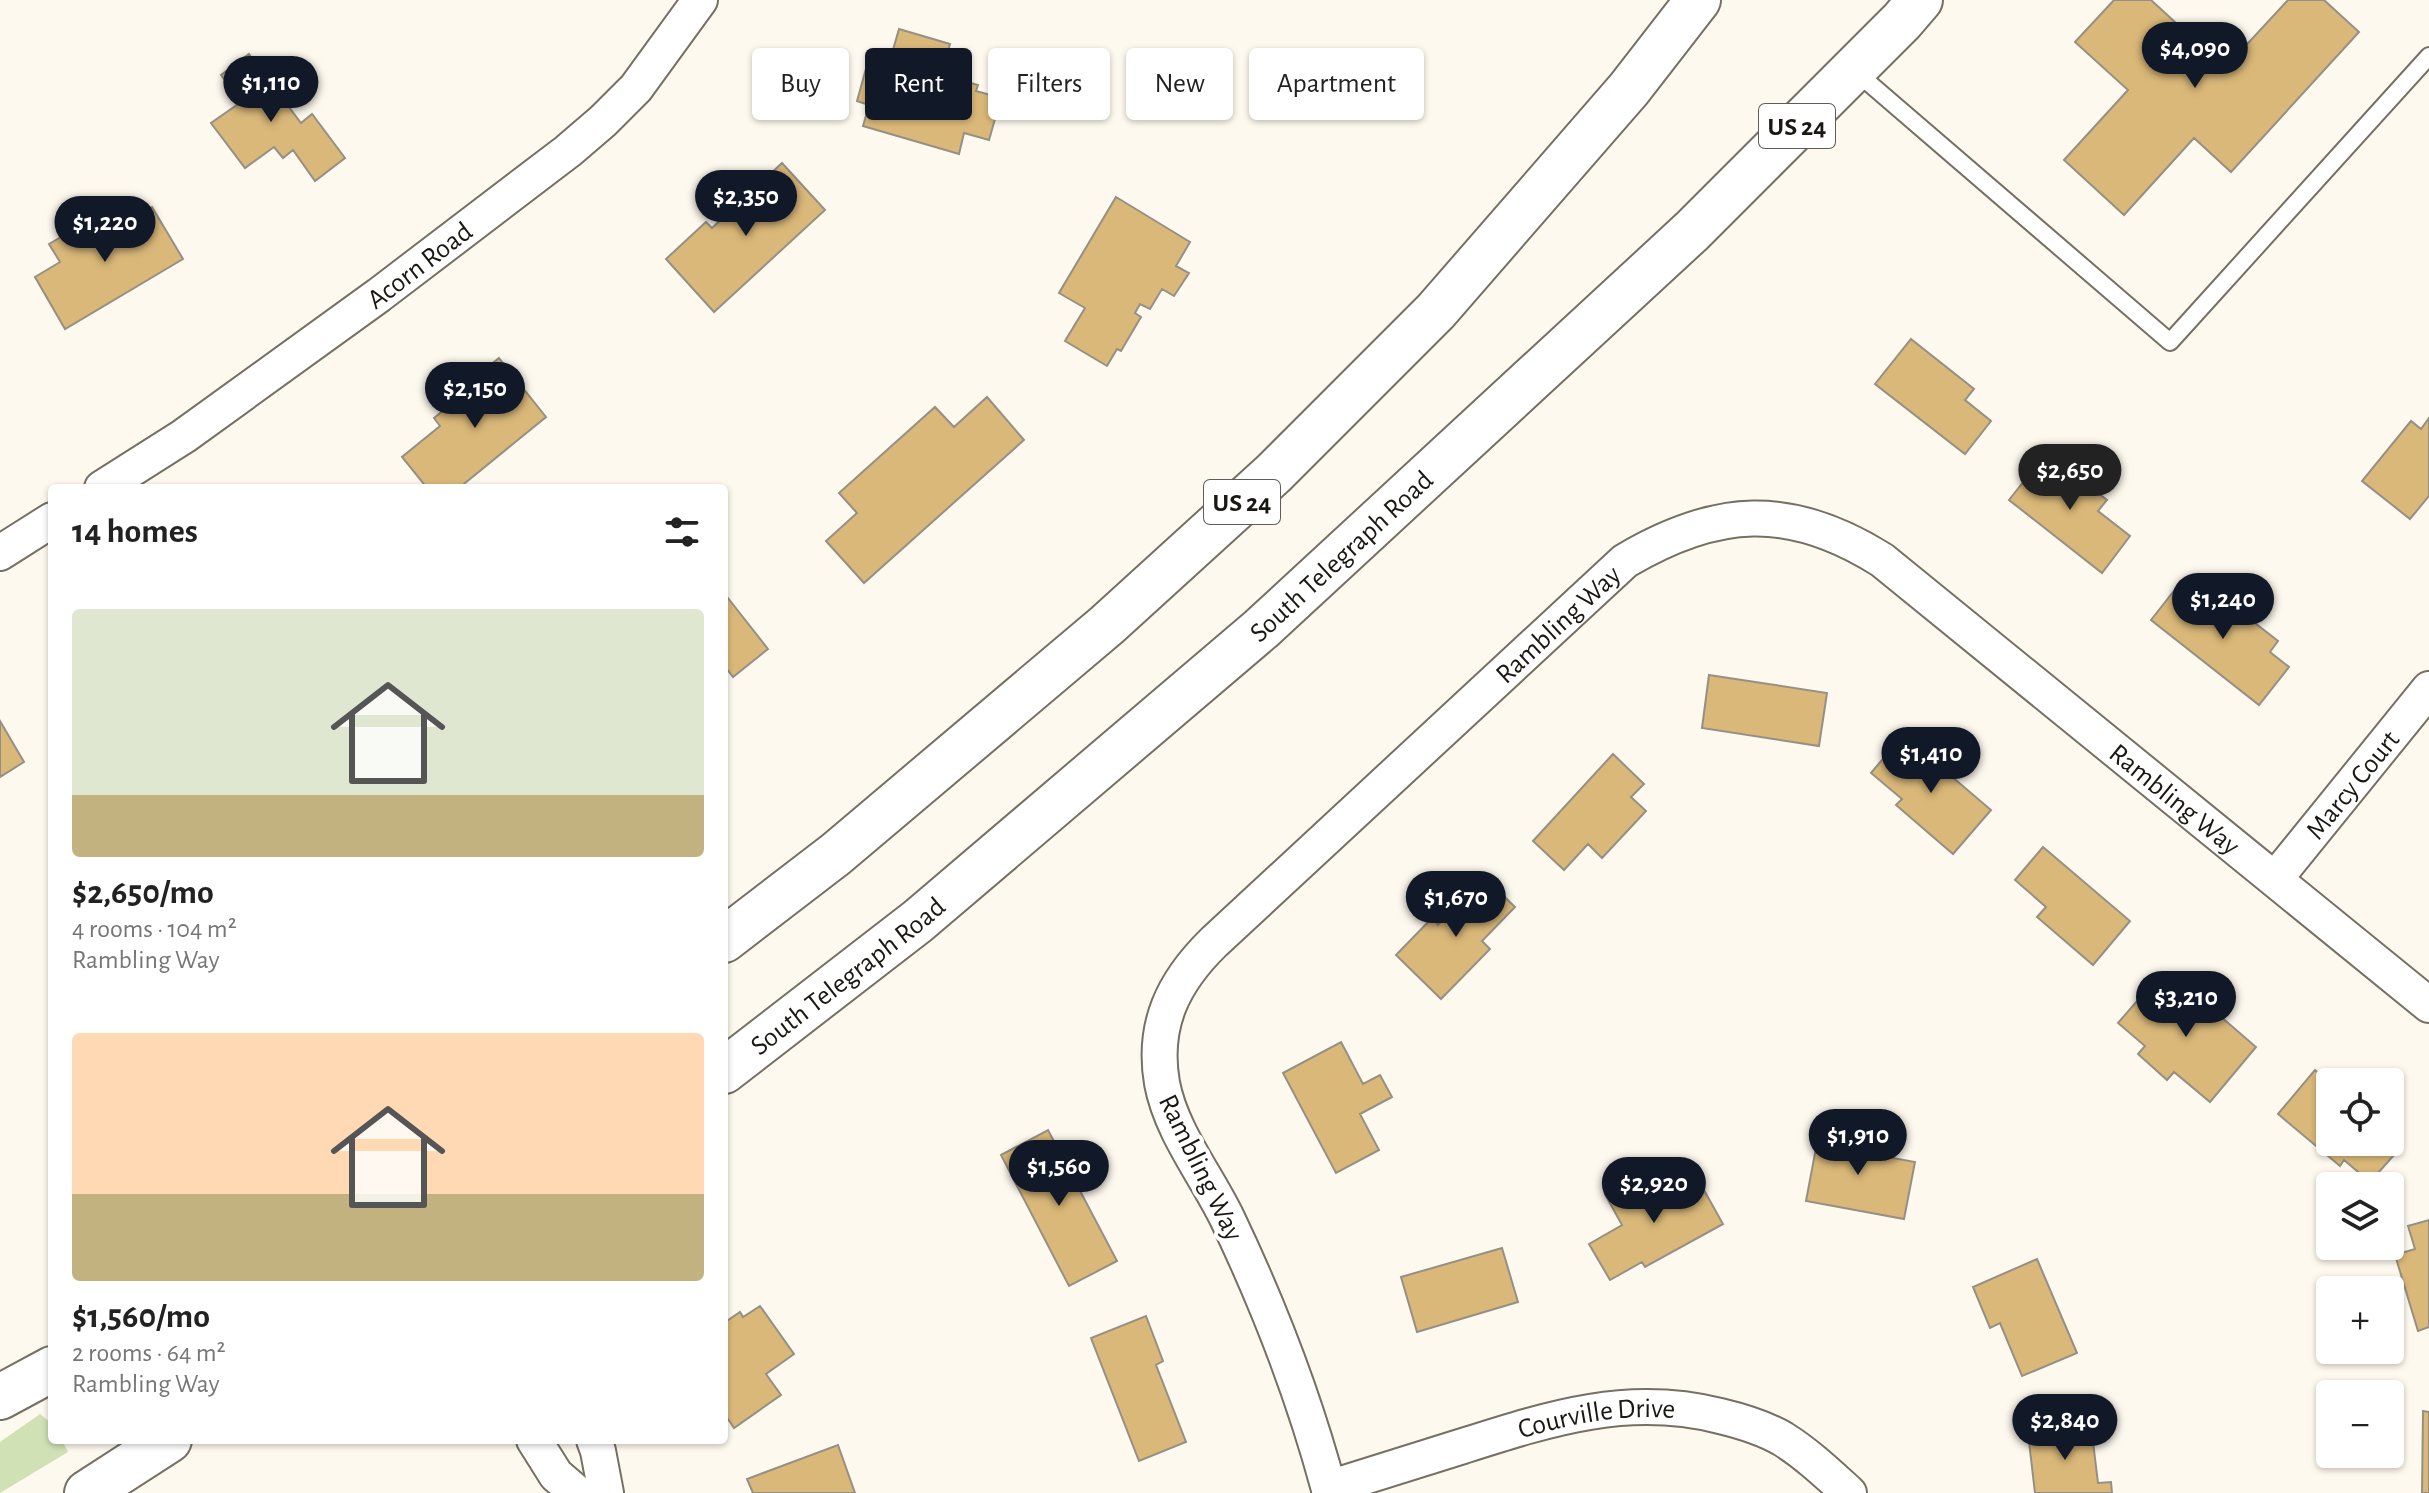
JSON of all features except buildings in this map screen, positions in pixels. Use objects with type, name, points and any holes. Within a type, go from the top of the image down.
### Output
[{"type":"highway","name":"US 24","points":[[728,937],[836,854],[1107,625],[1274,473],[1436,311],[1629,89],[1698,0]]},
{"type":"highway","name":"South Telegraph Road","points":[[728,1068],[918,921],[1261,629],[1680,242],[1920,0]]},
{"type":"highway","points":[[0,1397],[48,1371]]},
{"type":"highway","points":[[87,1493],[163,1444]]},
{"type":"street","name":"Acorn Road","points":[[108,484],[184,436],[379,295],[568,151],[636,88],[700,0]]},
{"type":"street","name":"Rambling Way","points":[[1330,1490],[1284,1349],[1253,1273],[1223,1208],[1169,1109],[1160,1064],[1160,1039],[1167,1010],[1185,973],[1214,942],[1625,561],[1659,541],[1695,526],[1729,519],[1794,521],[1851,540],[1882,560],[2429,1005]]},
{"type":"street","points":[[0,553],[48,523]]},
{"type":"street","name":"Marcy Court","points":[[2275,879],[2429,689]]},
{"type":"street","name":"Courville Drive","points":[[1330,1490],[1562,1416],[1602,1409],[1651,1406],[1705,1412],[1742,1422],[1781,1438],[1849,1493]]},
{"type":"street","points":[[537,1444],[556,1475],[577,1493]]},
{"type":"street","points":[[595,1444],[606,1493]]},
{"type":"lane","points":[[1853,70],[2170,342],[2429,56]]},
{"type":"green space","points":[[40,1414],[48,1421],[48,1444],[64,1444],[68,1452],[0,1493],[0,1442]]}]
